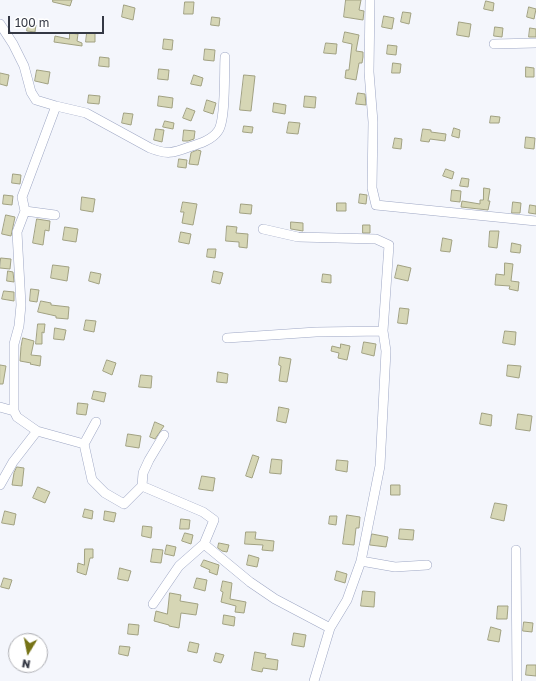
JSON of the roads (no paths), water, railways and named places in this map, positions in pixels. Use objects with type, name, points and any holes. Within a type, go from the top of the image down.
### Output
[{"type":"street","points":[[370,0],[369,72],[373,122],[372,188],[376,205],[536,221]]},
{"type":"street","points":[[0,24],[13,44],[24,66],[31,92],[36,100],[86,113],[160,152],[171,153],[200,143],[212,137],[219,130],[223,118],[225,57]]},
{"type":"street","points":[[494,44],[536,44]]},
{"type":"street","points":[[56,106],[22,197],[25,211],[17,232],[21,305],[19,326],[14,344],[14,411],[17,417],[37,431],[84,444]]},
{"type":"street","points":[[25,211],[55,215]]},
{"type":"street","points":[[263,229],[298,237],[376,238],[389,245],[383,331],[386,352],[380,466],[361,561],[347,600],[330,628],[314,681]]},
{"type":"street","points":[[226,338],[316,332],[383,331]]},
{"type":"street","points":[[0,407],[14,411]]},
{"type":"street","points":[[96,422],[84,444],[92,480],[105,493],[124,504],[142,486],[144,473],[149,460],[164,435]]},
{"type":"street","points":[[0,485],[12,462],[37,431]]},
{"type":"street","points":[[142,486],[203,512],[214,520],[204,544],[179,566],[153,604]]},
{"type":"street","points":[[204,544],[250,582],[269,595],[330,628]]},
{"type":"street","points":[[516,550],[517,681]]},
{"type":"street","points":[[361,561],[395,567],[427,565]]}]
